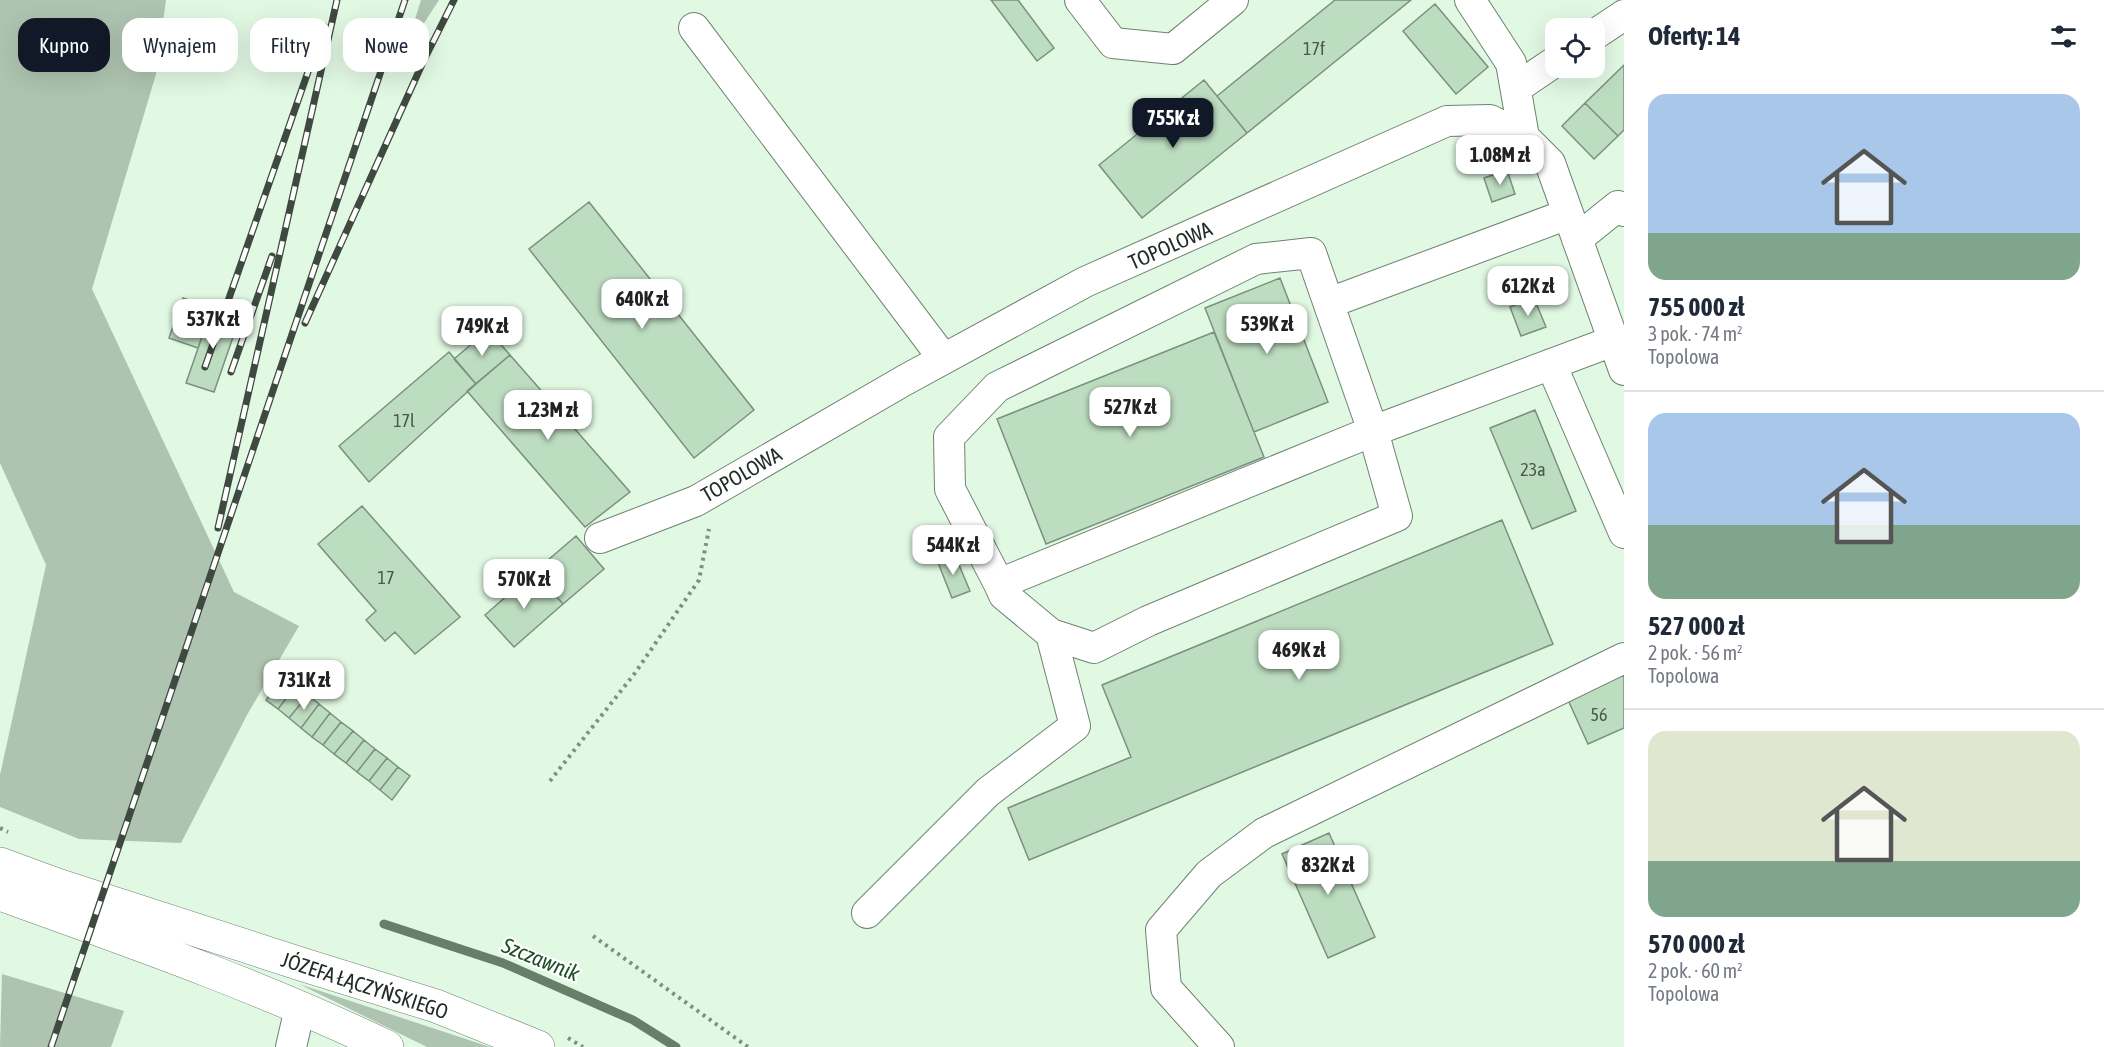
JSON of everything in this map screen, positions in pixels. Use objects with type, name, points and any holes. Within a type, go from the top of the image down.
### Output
[{"type":"main road","name":"JÓZEFA ŁĄCZYŃSKIEGO","points":[[0,864],[57,885],[436,1006],[538,1047]]},
{"type":"main road","name":"JÓZEFA ŁĄCZYŃSKIEGO","points":[[0,894],[197,965],[387,1047]]},
{"type":"street","points":[[1080,0],[1113,43],[1173,49],[1233,0]]},
{"type":"street","points":[[1470,0],[1511,63],[1524,137]]},
{"type":"street","points":[[1605,28],[1624,15]]},
{"type":"street","points":[[694,28],[944,358]]},
{"type":"street","points":[[1516,87],[1545,68]]},
{"type":"street","name":"TOPOLOWA","points":[[600,538],[696,501],[944,358],[1086,282],[1447,121],[1490,120],[1524,137],[1550,163],[1624,370]]},
{"type":"street","points":[[1329,303],[1572,226],[1618,206],[1624,211]]},
{"type":"street","points":[[1311,253],[1373,431],[1397,516],[1148,621],[1094,648],[1051,634],[1004,595],[950,489],[949,437],[997,387],[1256,259],[1311,253]]},
{"type":"street","points":[[999,584],[1373,431],[1614,341]]},
{"type":"street","points":[[1551,364],[1624,533]]},
{"type":"street","points":[[867,913],[988,792],[1075,726],[1051,634]]},
{"type":"street","points":[[1219,1047],[1166,988],[1161,930],[1209,874],[1264,834],[1624,658]]},
{"type":"street","points":[[291,1047],[300,1008]]},
{"type":"path","points":[[550,781],[635,673],[699,580],[711,516],[696,501]]},
{"type":"path","points":[[592,936],[748,1047]]},
{"type":"green space","points":[[0,0],[166,0],[164,18],[122,18],[122,72],[156,72],[92,289],[234,592],[299,626],[247,715],[181,843],[79,839],[0,807],[0,775],[46,565],[0,463]]},
{"type":"green space","points":[[421,0],[439,0],[427,18],[415,18]]},
{"type":"green space","points":[[2,974],[124,1011],[111,1047],[0,1047]]},
{"type":"green space","points":[[299,984],[490,1047],[427,1047]]},
{"type":"building","points":[[991,0],[1018,0],[1054,48],[1037,61]]},
{"type":"building","points":[[1335,0],[1411,0],[1247,133],[1217,96]]},
{"type":"building","points":[[1435,4],[1488,67],[1456,94],[1403,31]]},
{"type":"building","points":[[1624,65],[1624,130],[1618,136],[1585,103]]},
{"type":"building","points":[[1204,80],[1247,133],[1142,218],[1099,165]]},
{"type":"building","points":[[1585,103],[1618,136],[1594,159],[1562,126]]},
{"type":"building","points":[[1507,170],[1515,194],[1492,202],[1484,178]]},
{"type":"building","points":[[589,202],[754,410],[694,458],[529,249]]},
{"type":"building","points":[[1280,278],[1328,402],[1254,432],[1205,308]]},
{"type":"building","points":[[183,298],[212,308],[198,348],[169,338]]},
{"type":"building","points":[[1534,298],[1546,327],[1521,336],[1510,307]]},
{"type":"building","points":[[212,308],[240,317],[214,392],[186,383]]},
{"type":"building","points":[[488,330],[510,355],[476,384],[454,359]]},
{"type":"building","points":[[1214,332],[1264,457],[1046,544],[997,419]]},
{"type":"building","points":[[449,352],[476,384],[369,482],[339,446]]},
{"type":"building","points":[[510,355],[630,492],[585,527],[467,391]]},
{"type":"building","points":[[1535,410],[1576,511],[1532,529],[1490,428]]},
{"type":"building","points":[[362,506],[460,617],[415,654],[395,632],[385,641],[366,620],[376,611],[318,544]]},
{"type":"building","points":[[1502,520],[1553,644],[1029,860],[1008,808],[1131,757],[1102,685]]},
{"type":"building","points":[[576,536],[604,569],[563,604],[534,572]]},
{"type":"building","points":[[954,553],[970,591],[952,598],[937,560]]},
{"type":"building","points":[[534,572],[563,604],[514,647],[485,615]]},
{"type":"building","points":[[1624,675],[1624,728],[1588,744],[1568,700]]},
{"type":"building","points":[[284,677],[296,686],[278,709],[266,700]]},
{"type":"building","points":[[296,686],[308,695],[289,718],[278,709]]},
{"type":"building","points":[[308,695],[319,704],[301,728],[289,718]]},
{"type":"building","points":[[319,704],[330,713],[312,737],[301,728]]},
{"type":"building","points":[[330,713],[341,722],[323,745],[312,737]]},
{"type":"building","points":[[341,722],[353,731],[334,754],[323,745]]},
{"type":"building","points":[[353,731],[364,740],[346,763],[334,754]]},
{"type":"building","points":[[364,740],[375,749],[357,772],[346,763]]},
{"type":"building","points":[[375,749],[387,758],[369,781],[357,772]]},
{"type":"building","points":[[387,758],[398,767],[380,790],[369,781]]},
{"type":"building","points":[[398,767],[410,776],[392,800],[380,790]]},
{"type":"building","points":[[1329,833],[1375,937],[1328,958],[1282,854]]},
{"type":"waterway","name":"Szczawnik","points":[[384,924],[503,963],[633,1020],[676,1047]]},
{"type":"railway","points":[[218,528],[337,0]]},
{"type":"railway","points":[[51,1047],[405,0]]},
{"type":"railway","points":[[305,323],[424,60],[454,0]]},
{"type":"railway","points":[[205,367],[308,72]]},
{"type":"railway","points":[[231,372],[272,256]]}]
